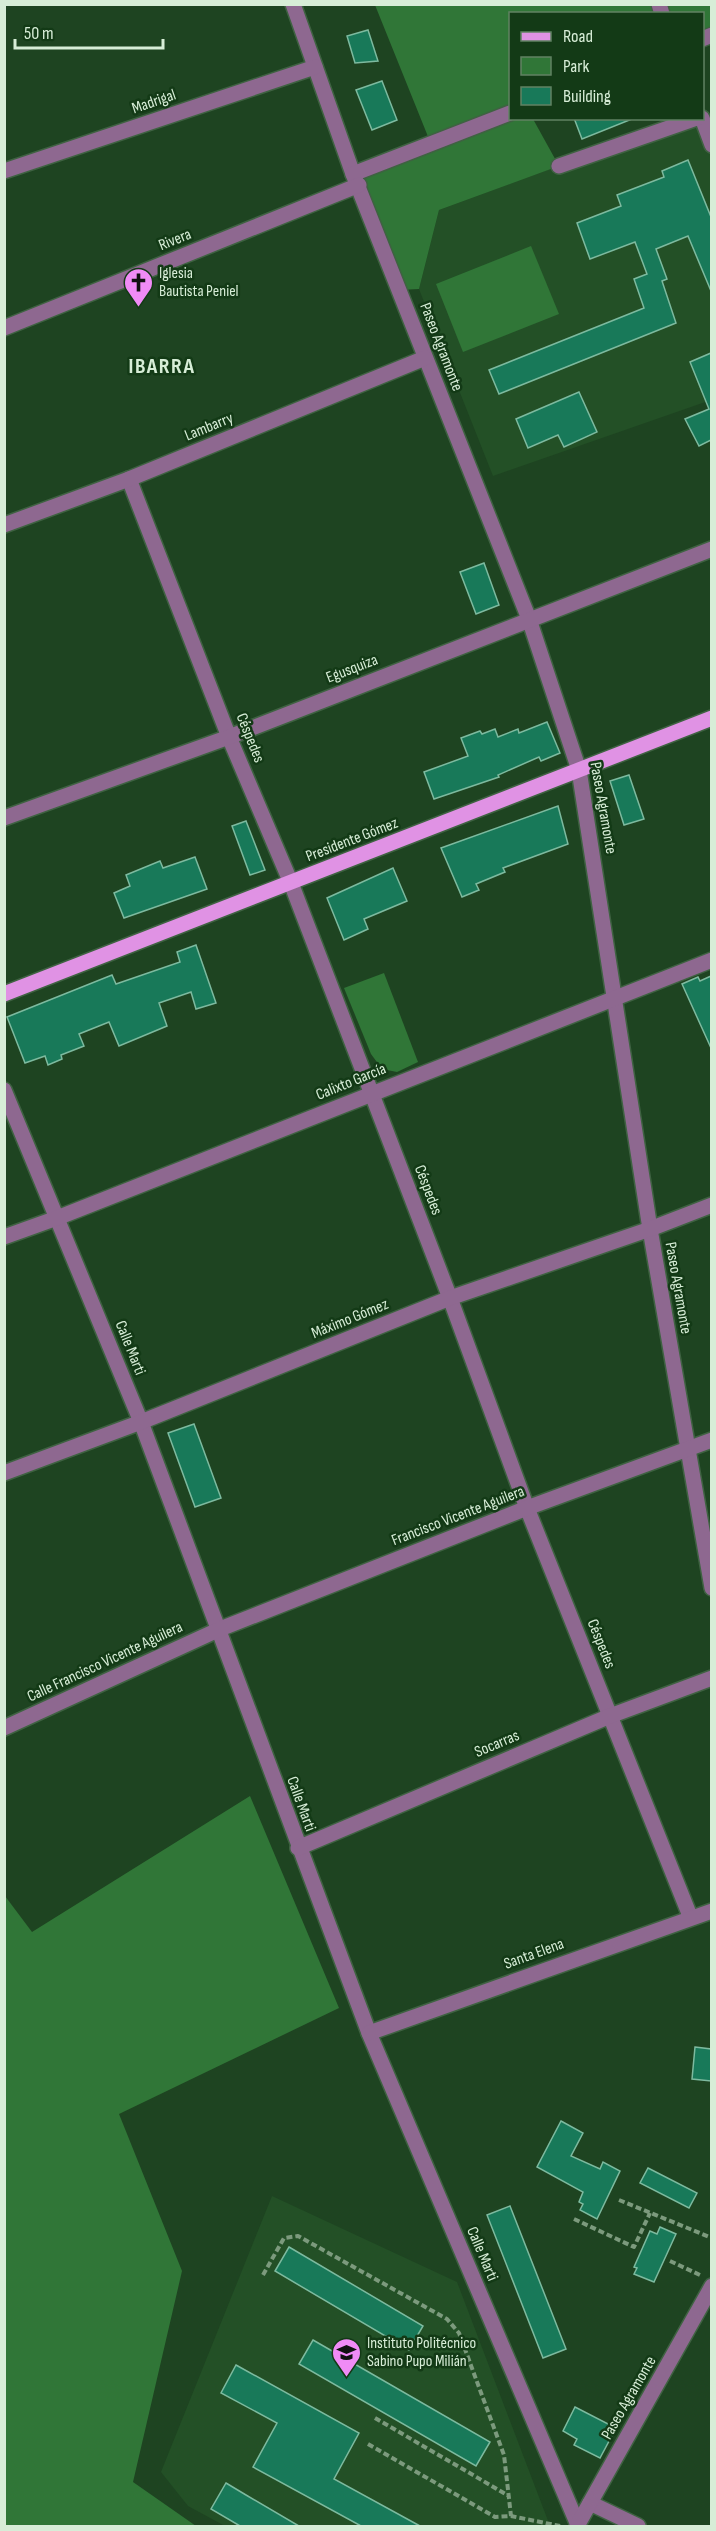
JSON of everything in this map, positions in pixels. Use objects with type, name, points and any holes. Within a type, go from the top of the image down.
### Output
[{"type":"main road","name":"Presidente Gómez","points":[[4,994],[711,718]]},
{"type":"street","name":"Paseo Agramonte","points":[[293,4],[356,179],[529,619],[579,770],[650,1229],[711,1588]]},
{"type":"street","name":"Madrigal","points":[[4,171],[315,67]]},
{"type":"street","name":"Rivera","points":[[4,328],[509,113]]},
{"type":"street","points":[[559,166],[694,120]]},
{"type":"street","points":[[701,120],[711,145]]},
{"type":"street","name":"Lambarry","points":[[4,525],[129,479],[425,358]]},
{"type":"street","name":"Céspedes","points":[[129,479],[229,737],[291,883],[450,1298],[527,1508],[690,1916]]},
{"type":"street","name":"Egusquiza","points":[[4,818],[229,737],[711,549]]},
{"type":"street","name":"Calixto García","points":[[4,1237],[711,960]]},
{"type":"street","name":"Calle Marti","points":[[4,1090],[141,1422],[220,1629],[298,1848],[369,2033],[578,2526]]},
{"type":"street","name":"Máximo Gómez","points":[[4,1473],[141,1422],[450,1298],[650,1229],[711,1205]]},
{"type":"street","name":"Francisco Vicente Aguilera","points":[[220,1629],[527,1508],[711,1440]]},
{"type":"street","name":"Calle Francisco Vicente Aguilera","points":[[4,1728],[220,1629]]},
{"type":"street","name":"Socarras","points":[[298,1848],[610,1716],[711,1678]]},
{"type":"street","name":"Santa Elena","points":[[369,2033],[690,1916],[711,1911]]},
{"type":"street","name":"Paseo Agramonte","points":[[578,2526],[706,2281]]},
{"type":"street","points":[[590,2503],[638,2526]]},
{"type":"path","points":[[619,2200],[711,2238]]},
{"type":"path","points":[[574,2220],[634,2247],[650,2213]]},
{"type":"path","points":[[262,2275],[284,2238],[298,2236],[447,2319],[459,2333],[504,2455],[511,2516]]},
{"type":"path","points":[[670,2262],[706,2281]]},
{"type":"path","points":[[375,2418],[509,2496]]},
{"type":"path","points":[[368,2444],[495,2517],[511,2516],[562,2526]]},
{"type":"shaded area","points":[[683,120],[703,120],[712,142],[711,400],[493,476],[419,289],[439,210]]},
{"type":"shaded area","name":"Instituto Politécnico Sabino Pupo Milián","points":[[272,2196],[457,2282],[550,2526],[225,2526],[188,2506],[161,2472]]},
{"type":"green space","points":[[375,5],[711,5],[711,35],[704,38],[704,12],[509,12],[509,120],[534,120],[559,166],[439,210],[419,289],[399,290],[353,174],[431,144]]},
{"type":"green space","points":[[531,246],[559,314],[463,352],[436,284]]},
{"type":"green space","points":[[384,973],[418,1062],[397,1072],[382,1069],[371,1054],[344,988]]},
{"type":"green space","points":[[250,1796],[339,2008],[119,2114],[182,2271],[133,2482],[196,2526],[5,2526],[5,1896],[32,1932]]},
{"type":"building","points":[[368,30],[378,61],[355,63],[347,36]]},
{"type":"building","points":[[382,81],[397,120],[372,130],[356,90]]},
{"type":"building","points":[[575,120],[630,120],[582,139]]},
{"type":"building","points":[[688,160],[711,217],[711,291],[688,236],[656,249],[667,279],[662,281],[676,323],[499,394],[489,370],[644,308],[634,279],[647,274],[635,242],[590,259],[577,223],[621,206],[617,195],[664,177],[662,171]]},
{"type":"building","points":[[711,353],[711,440],[699,446],[685,419],[709,409],[690,362]]},
{"type":"building","points":[[579,392],[597,432],[564,447],[558,435],[528,448],[516,419]]},
{"type":"building","points":[[484,563],[499,605],[476,614],[460,572]]},
{"type":"building","points":[[547,722],[560,753],[541,761],[539,757],[498,775],[499,777],[434,799],[424,772],[468,756],[461,738],[480,731],[482,734],[495,729],[498,737],[518,729],[519,733]]},
{"type":"building","points":[[629,775],[644,819],[624,825],[610,781]]},
{"type":"building","points":[[558,806],[568,844],[503,868],[505,872],[476,884],[479,890],[462,897],[441,848]]},
{"type":"building","points":[[246,821],[265,870],[250,875],[232,826]]},
{"type":"building","points":[[195,857],[207,889],[124,918],[114,893],[130,886],[126,875],[160,861],[163,868]]},
{"type":"building","points":[[393,868],[407,901],[364,919],[368,929],[344,940],[327,898]]},
{"type":"building","points":[[196,945],[216,1003],[196,1009],[191,992],[159,1003],[167,1026],[119,1046],[109,1022],[79,1034],[84,1046],[61,1055],[62,1059],[48,1065],[45,1056],[25,1063],[7,1017],[112,975],[116,984],[180,962],[177,952]]},
{"type":"building","points":[[711,976],[711,1048],[682,984],[698,977],[700,981]]},
{"type":"building","points":[[194,1424],[221,1498],[195,1507],[168,1433]]},
{"type":"building","points":[[695,2047],[711,2049],[711,2081],[692,2079]]},
{"type":"building","points":[[561,2121],[583,2133],[571,2156],[600,2169],[603,2162],[620,2171],[597,2219],[580,2210],[583,2204],[579,2202],[583,2192],[537,2167]]},
{"type":"building","points":[[648,2168],[697,2193],[689,2208],[640,2183]]},
{"type":"building","points":[[510,2206],[566,2349],[543,2358],[487,2215]]},
{"type":"building","points":[[660,2227],[676,2234],[654,2282],[634,2274],[637,2268],[634,2267],[650,2231],[657,2234]]},
{"type":"building","points":[[289,2247],[423,2326],[409,2350],[275,2271]]},
{"type":"building","points":[[313,2340],[490,2442],[476,2466],[299,2364]]},
{"type":"building","points":[[236,2365],[359,2433],[334,2479],[420,2526],[361,2526],[253,2467],[277,2423],[221,2393]]},
{"type":"building","points":[[575,2407],[616,2428],[600,2458],[574,2445],[577,2439],[563,2431]]},
{"type":"building","points":[[226,2483],[299,2526],[240,2526],[211,2509]]},
{"type":"place","name":"Iglesia Bautista Peniel","points":[[138,308]]},
{"type":"place","name":"Instituto Politécnico Sabino Pupo Milián","points":[[346,2378]]},
{"type":"district","name":"IBARRA","points":[[162,366]]}]
